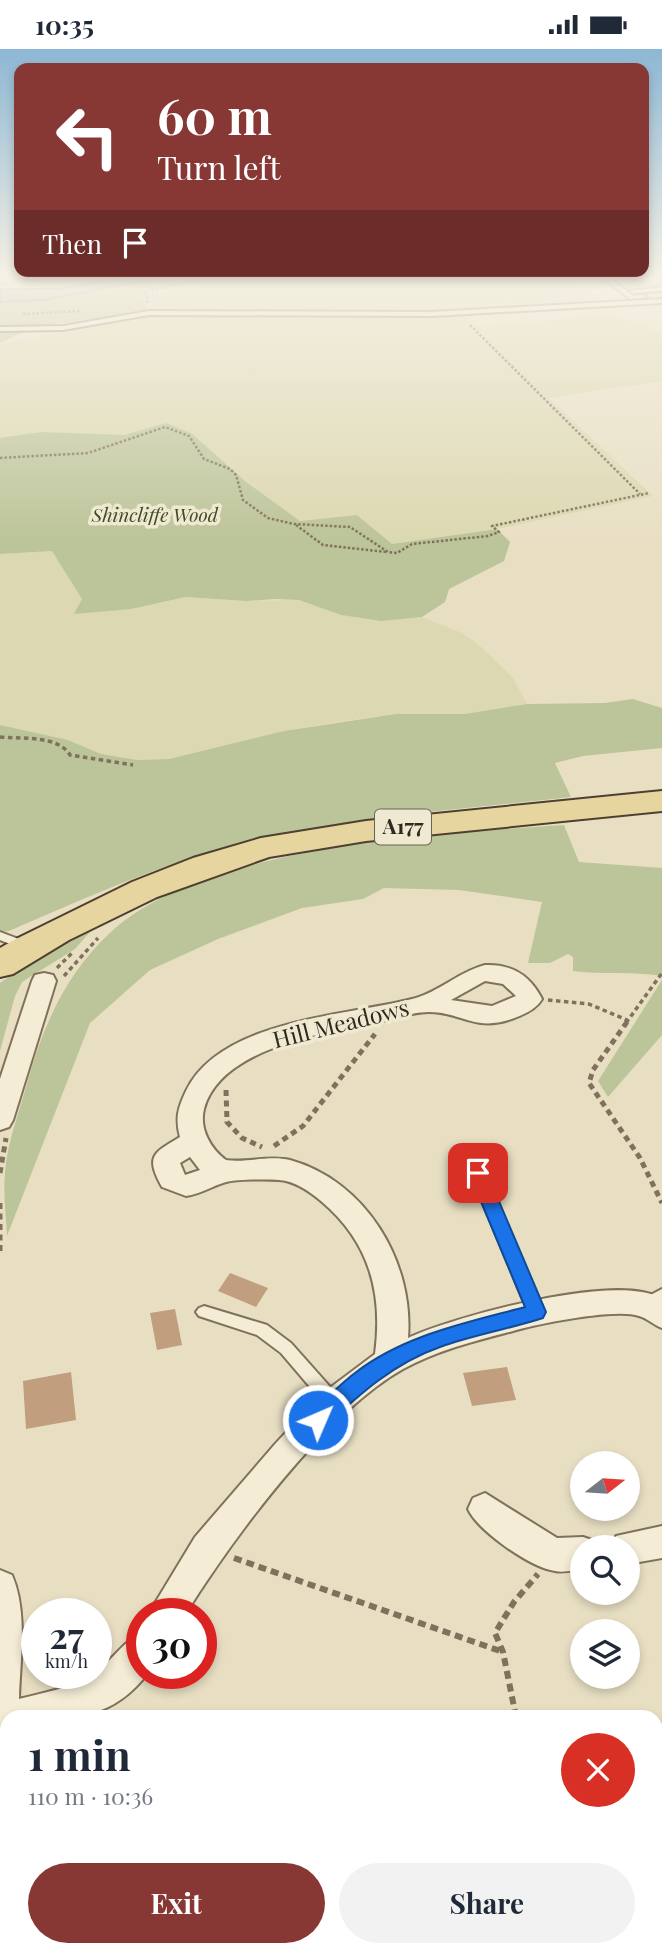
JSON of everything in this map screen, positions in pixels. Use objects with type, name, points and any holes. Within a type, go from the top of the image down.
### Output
[{"type":"main road","name":"A177","points":[[9,949],[152,887],[235,856],[278,845],[362,831],[610,804],[662,801]]},
{"type":"street","points":[[0,1120],[44,981]]},
{"type":"street","name":"Hill Meadows","points":[[195,1141],[191,1110],[198,1093],[216,1070],[240,1054],[272,1039],[320,1024],[427,1003]]},
{"type":"street","points":[[222,1171],[206,1157],[195,1141],[166,1158],[166,1171],[173,1182],[187,1187],[201,1184],[222,1171],[289,1170],[311,1178],[342,1201],[375,1245],[391,1285],[395,1326],[390,1361]]},
{"type":"street","points":[[176,1598],[234,1513],[334,1403],[390,1361],[434,1340],[536,1312],[621,1301],[657,1305]]},
{"type":"street","points":[[485,1509],[522,1538],[569,1554]]},
{"type":"street","points":[[640,1546],[662,1542]]},
{"type":"street","points":[[0,1587],[6,1710]]},
{"type":"street","points":[[59,1710],[102,1692],[126,1671]]},
{"type":"lane","points":[[468,1150],[536,1312]]},
{"type":"lane","points":[[204,1312],[262,1330],[286,1348],[334,1403]]},
{"type":"path","points":[[508,363],[641,494]]},
{"type":"path","points":[[0,458],[80,455],[124,443],[165,427],[189,436],[204,459],[230,469],[236,475],[243,500],[257,513],[294,524],[336,524],[350,527],[388,552]]},
{"type":"path","points":[[294,524],[323,545],[377,553],[397,553],[412,544],[488,536],[499,532],[492,526],[649,493]]},
{"type":"path","points":[[0,737],[53,742],[65,747],[70,755],[133,765]]},
{"type":"path","points":[[662,973],[593,1070],[589,1083],[640,1158],[662,1203]]},
{"type":"path","points":[[550,1000],[581,1000],[604,1006],[627,1020]]},
{"type":"path","points":[[216,1070],[228,1092],[223,1109],[234,1133],[245,1142],[262,1147],[276,1146],[293,1135],[359,1048],[378,1031],[377,1014]]},
{"type":"path","points":[[0,1203],[0,1253]]},
{"type":"path","points":[[207,1549],[503,1653]]},
{"type":"path","points":[[515,1710],[503,1653],[495,1633],[514,1602],[569,1554]]},
{"type":"shaded area","points":[[0,363],[662,363],[662,381],[549,398],[653,496],[497,529],[392,544],[357,515],[300,521],[167,423],[124,435],[0,438]]},
{"type":"shaded area","points":[[52,551],[82,599],[75,614],[185,597],[246,601],[299,600],[341,615],[381,621],[422,617],[462,633],[480,646],[513,678],[527,704],[465,714],[396,714],[337,722],[284,731],[169,759],[137,760],[101,754],[68,740],[0,725],[0,554]]},
{"type":"green space","name":"Shincliffe Wood","points":[[166,423],[191,433],[245,481],[300,521],[357,515],[392,544],[497,529],[510,542],[504,561],[449,589],[445,602],[422,617],[381,621],[341,615],[299,600],[246,601],[185,597],[131,609],[74,614],[82,599],[52,551],[0,554],[0,438],[41,432],[124,435]]},
{"type":"green space","points":[[633,699],[662,708],[662,748],[583,756],[555,763],[571,797],[375,819],[259,839],[163,868],[9,931],[0,932],[0,725],[68,740],[101,754],[137,760],[169,759],[284,731],[396,714],[465,714],[527,704],[605,703]]},
{"type":"green space","points":[[564,825],[579,862],[662,868],[662,976],[573,971],[573,957],[568,954],[550,963],[528,963],[542,902],[459,890],[384,888],[363,899],[302,908],[218,939],[150,970],[90,1023],[7,1236],[4,1188],[6,1161],[34,1059],[59,999],[82,964],[112,931],[154,902],[206,879],[264,862],[391,839]]},
{"type":"green space","points":[[96,925],[75,949],[22,982],[15,996],[0,1051],[0,983],[42,954]]},
{"type":"green space","points":[[662,980],[662,1035],[608,1097],[598,1081]]},
{"type":"building","points":[[230,1273],[268,1288],[256,1307],[218,1291]]},
{"type":"building","points":[[175,1309],[182,1345],[157,1350],[150,1313]]},
{"type":"building","points":[[507,1367],[516,1400],[472,1406],[463,1373]]},
{"type":"building","points":[[71,1372],[76,1420],[26,1429],[23,1381]]},
{"type":"route","points":[[318,1420],[362,1379],[390,1361],[434,1340],[536,1312],[478,1173]]}]
